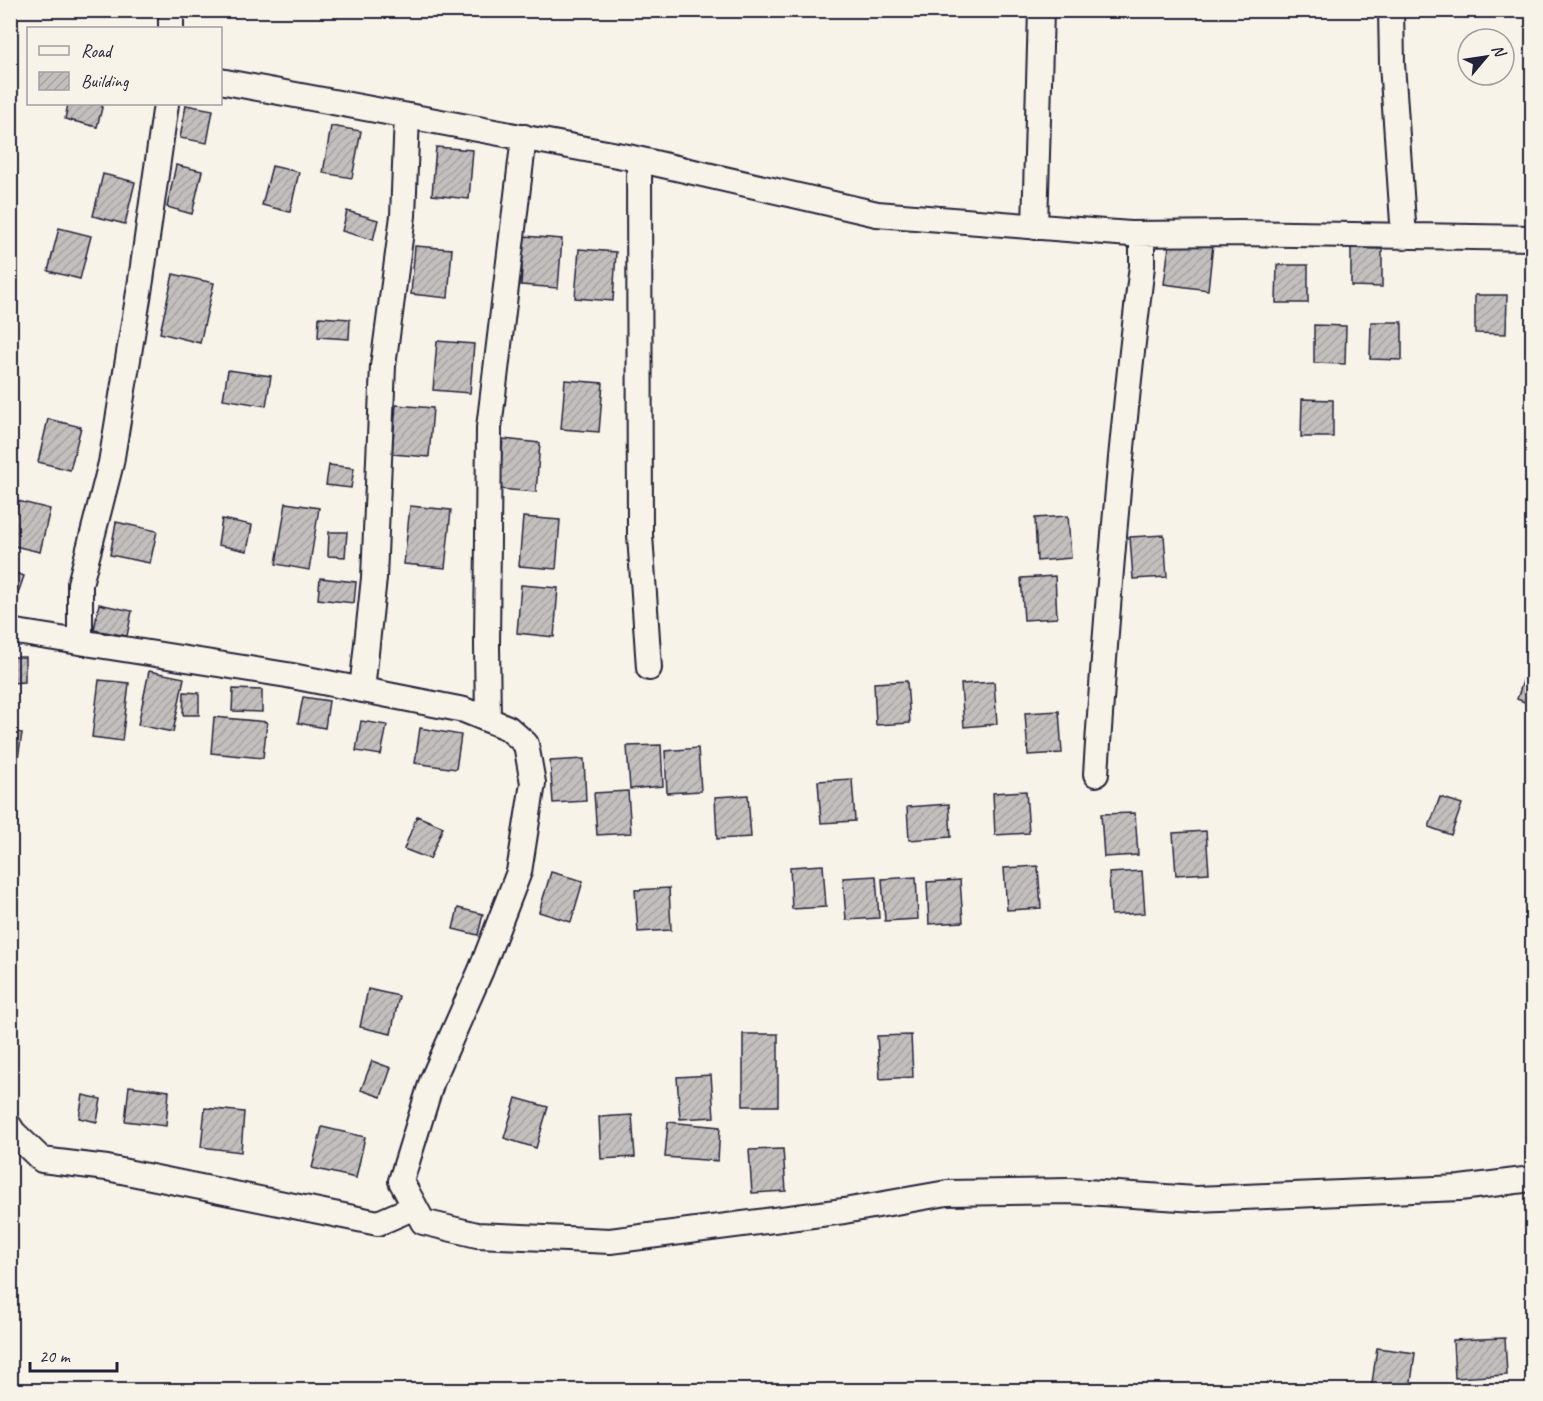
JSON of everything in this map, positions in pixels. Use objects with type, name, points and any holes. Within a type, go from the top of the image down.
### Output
[{"type":"street","points":[[171,10],[171,27]]},
{"type":"street","points":[[1035,227],[1041,10]]},
{"type":"street","points":[[1391,10],[1392,64],[1404,237]]},
{"type":"street","points":[[222,81],[639,160],[877,214],[1142,235],[1241,233],[1533,238]]},
{"type":"street","points":[[80,642],[80,584],[111,463],[166,105]]},
{"type":"street","points":[[362,690],[374,578],[383,366],[403,216],[407,116]]},
{"type":"street","points":[[488,720],[489,428],[524,137]]},
{"type":"street","points":[[639,160],[640,535],[649,668]]},
{"type":"street","points":[[1096,774],[1118,474],[1142,267],[1142,235]]},
{"type":"street","points":[[10,631],[287,675],[464,710],[508,728],[526,744],[533,783],[519,872],[481,970],[428,1092],[401,1181],[423,1222],[477,1234],[610,1241],[833,1213],[947,1193],[1070,1191],[1196,1199],[1460,1188],[1533,1179]]},
{"type":"street","points":[[10,1127],[42,1160],[107,1168],[378,1223],[415,1207]]},
{"type":"building","points":[[68,105],[103,105],[97,127],[65,119]]},
{"type":"building","points":[[186,105],[213,110],[207,143],[180,138]]},
{"type":"building","points":[[331,126],[361,131],[352,178],[323,173]]},
{"type":"building","points":[[436,147],[473,150],[469,199],[432,195]]},
{"type":"building","points":[[176,165],[202,171],[192,214],[167,207]]},
{"type":"building","points":[[272,166],[299,172],[290,212],[262,205]]},
{"type":"building","points":[[103,174],[135,182],[125,224],[93,216]]},
{"type":"building","points":[[347,211],[378,220],[373,240],[342,231]]},
{"type":"building","points":[[59,228],[91,236],[80,279],[48,271]]},
{"type":"building","points":[[524,236],[562,239],[558,288],[521,285]]},
{"type":"building","points":[[1170,238],[1213,244],[1208,290],[1164,284]]},
{"type":"building","points":[[415,246],[452,249],[448,298],[411,294]]},
{"type":"building","points":[[1351,248],[1382,249],[1382,287],[1351,286]]},
{"type":"building","points":[[579,249],[616,252],[613,301],[575,298]]},
{"type":"building","points":[[1277,265],[1308,265],[1308,303],[1276,303]]},
{"type":"building","points":[[173,274],[214,283],[200,343],[160,333]]},
{"type":"building","points":[[1475,295],[1507,295],[1506,334],[1475,333]]},
{"type":"building","points":[[319,317],[350,319],[349,339],[318,337]]},
{"type":"building","points":[[1371,322],[1402,322],[1402,360],[1370,359]]},
{"type":"building","points":[[1314,325],[1346,326],[1345,364],[1314,363]]},
{"type":"building","points":[[437,341],[474,344],[470,393],[433,390]]},
{"type":"building","points":[[228,370],[271,376],[266,406],[223,399]]},
{"type":"building","points":[[565,380],[603,383],[599,432],[561,429]]},
{"type":"building","points":[[1302,399],[1333,400],[1333,437],[1301,437]]},
{"type":"building","points":[[396,405],[433,408],[429,457],[392,454]]},
{"type":"building","points":[[48,419],[81,427],[70,470],[38,462]]},
{"type":"building","points":[[503,439],[540,443],[536,492],[499,489]]},
{"type":"building","points":[[329,465],[354,468],[351,488],[326,485]]},
{"type":"building","points":[[18,501],[50,509],[40,552],[10,545],[10,531]]},
{"type":"building","points":[[286,503],[319,508],[309,570],[276,564]]},
{"type":"building","points":[[410,506],[451,510],[445,568],[404,564]]},
{"type":"building","points":[[1068,516],[1071,558],[1037,561],[1035,518]]},
{"type":"building","points":[[523,517],[560,520],[556,569],[519,566]]},
{"type":"building","points":[[222,519],[252,525],[247,551],[218,545]]},
{"type":"building","points":[[116,522],[157,531],[150,563],[110,555]]},
{"type":"building","points":[[329,532],[347,532],[345,557],[328,556]]},
{"type":"building","points":[[1164,535],[1167,577],[1133,579],[1130,537]]},
{"type":"building","points":[[10,571],[24,576],[16,599],[10,597]]},
{"type":"building","points":[[1055,576],[1057,618],[1024,620],[1021,578]]},
{"type":"building","points":[[320,578],[356,582],[354,603],[318,599]]},
{"type":"building","points":[[521,585],[558,588],[554,637],[517,633]]},
{"type":"building","points":[[99,604],[132,611],[127,636],[94,630]]},
{"type":"building","points":[[1532,654],[1532,705],[1517,699]]},
{"type":"building","points":[[10,657],[25,657],[25,682],[10,683]]},
{"type":"building","points":[[149,671],[184,678],[173,732],[138,725]]},
{"type":"building","points":[[99,680],[129,683],[122,741],[92,737]]},
{"type":"building","points":[[907,681],[910,723],[876,725],[874,683]]},
{"type":"building","points":[[994,682],[997,724],[964,727],[961,684]]},
{"type":"building","points":[[233,689],[262,690],[262,712],[232,711]]},
{"type":"building","points":[[184,692],[199,693],[199,715],[183,715]]},
{"type":"building","points":[[303,697],[329,701],[325,728],[298,723]]},
{"type":"building","points":[[1059,711],[1062,753],[1028,755],[1025,713]]},
{"type":"building","points":[[214,717],[267,722],[263,758],[211,753]]},
{"type":"building","points":[[361,721],[387,725],[381,755],[356,751]]},
{"type":"building","points":[[420,728],[461,735],[456,769],[415,763]]},
{"type":"building","points":[[10,731],[22,733],[17,764],[10,763]]},
{"type":"building","points":[[661,745],[663,786],[630,789],[627,746]]},
{"type":"building","points":[[698,748],[701,791],[667,793],[665,751]]},
{"type":"building","points":[[584,759],[586,801],[553,803],[550,761]]},
{"type":"building","points":[[852,779],[855,821],[821,823],[818,781]]},
{"type":"building","points":[[628,791],[631,833],[597,835],[594,793]]},
{"type":"building","points":[[1026,791],[1029,833],[995,835],[993,793]]},
{"type":"building","points":[[748,795],[751,837],[717,839],[715,797]]},
{"type":"building","points":[[1440,797],[1462,804],[1451,835],[1429,827]]},
{"type":"building","points":[[949,804],[951,837],[909,840],[907,807]]},
{"type":"building","points":[[1135,813],[1138,855],[1104,857],[1101,814]]},
{"type":"building","points":[[417,816],[443,827],[430,859],[404,849]]},
{"type":"building","points":[[1206,831],[1209,873],[1176,875],[1173,833]]},
{"type":"building","points":[[823,865],[826,907],[792,909],[790,867]]},
{"type":"building","points":[[1038,866],[1041,908],[1007,910],[1004,868]]},
{"type":"building","points":[[1142,871],[1145,913],[1111,915],[1109,873]]},
{"type":"building","points":[[551,872],[583,881],[571,922],[539,912]]},
{"type":"building","points":[[876,876],[879,918],[846,920],[843,878]]},
{"type":"building","points":[[916,877],[918,919],[885,921],[882,879]]},
{"type":"building","points":[[960,880],[963,922],[929,924],[927,882]]},
{"type":"building","points":[[669,888],[671,930],[638,932],[635,890]]},
{"type":"building","points":[[458,908],[483,914],[478,935],[453,929]]},
{"type":"building","points":[[368,989],[399,996],[391,1034],[360,1027]]},
{"type":"building","points":[[743,1034],[778,1034],[778,1106],[743,1106]]},
{"type":"building","points":[[911,1035],[913,1077],[880,1079],[877,1036]]},
{"type":"building","points":[[372,1061],[391,1068],[381,1097],[361,1090]]},
{"type":"building","points":[[711,1075],[714,1117],[680,1119],[677,1077]]},
{"type":"building","points":[[129,1086],[169,1091],[166,1126],[125,1121]]},
{"type":"building","points":[[83,1095],[101,1099],[97,1122],[79,1118]]},
{"type":"building","points":[[516,1098],[548,1107],[536,1148],[504,1138]]},
{"type":"building","points":[[205,1108],[244,1112],[241,1152],[201,1147]]},
{"type":"building","points":[[632,1115],[635,1157],[601,1159],[599,1117]]},
{"type":"building","points":[[668,1122],[720,1127],[718,1161],[665,1157]]},
{"type":"building","points":[[322,1127],[365,1137],[356,1178],[312,1168]]},
{"type":"building","points":[[783,1149],[786,1191],[752,1193],[749,1150]]},
{"type":"building","points":[[1505,1338],[1507,1375],[1455,1378],[1453,1340]]},
{"type":"building","points":[[1377,1348],[1415,1353],[1410,1390],[1371,1390]]}]
